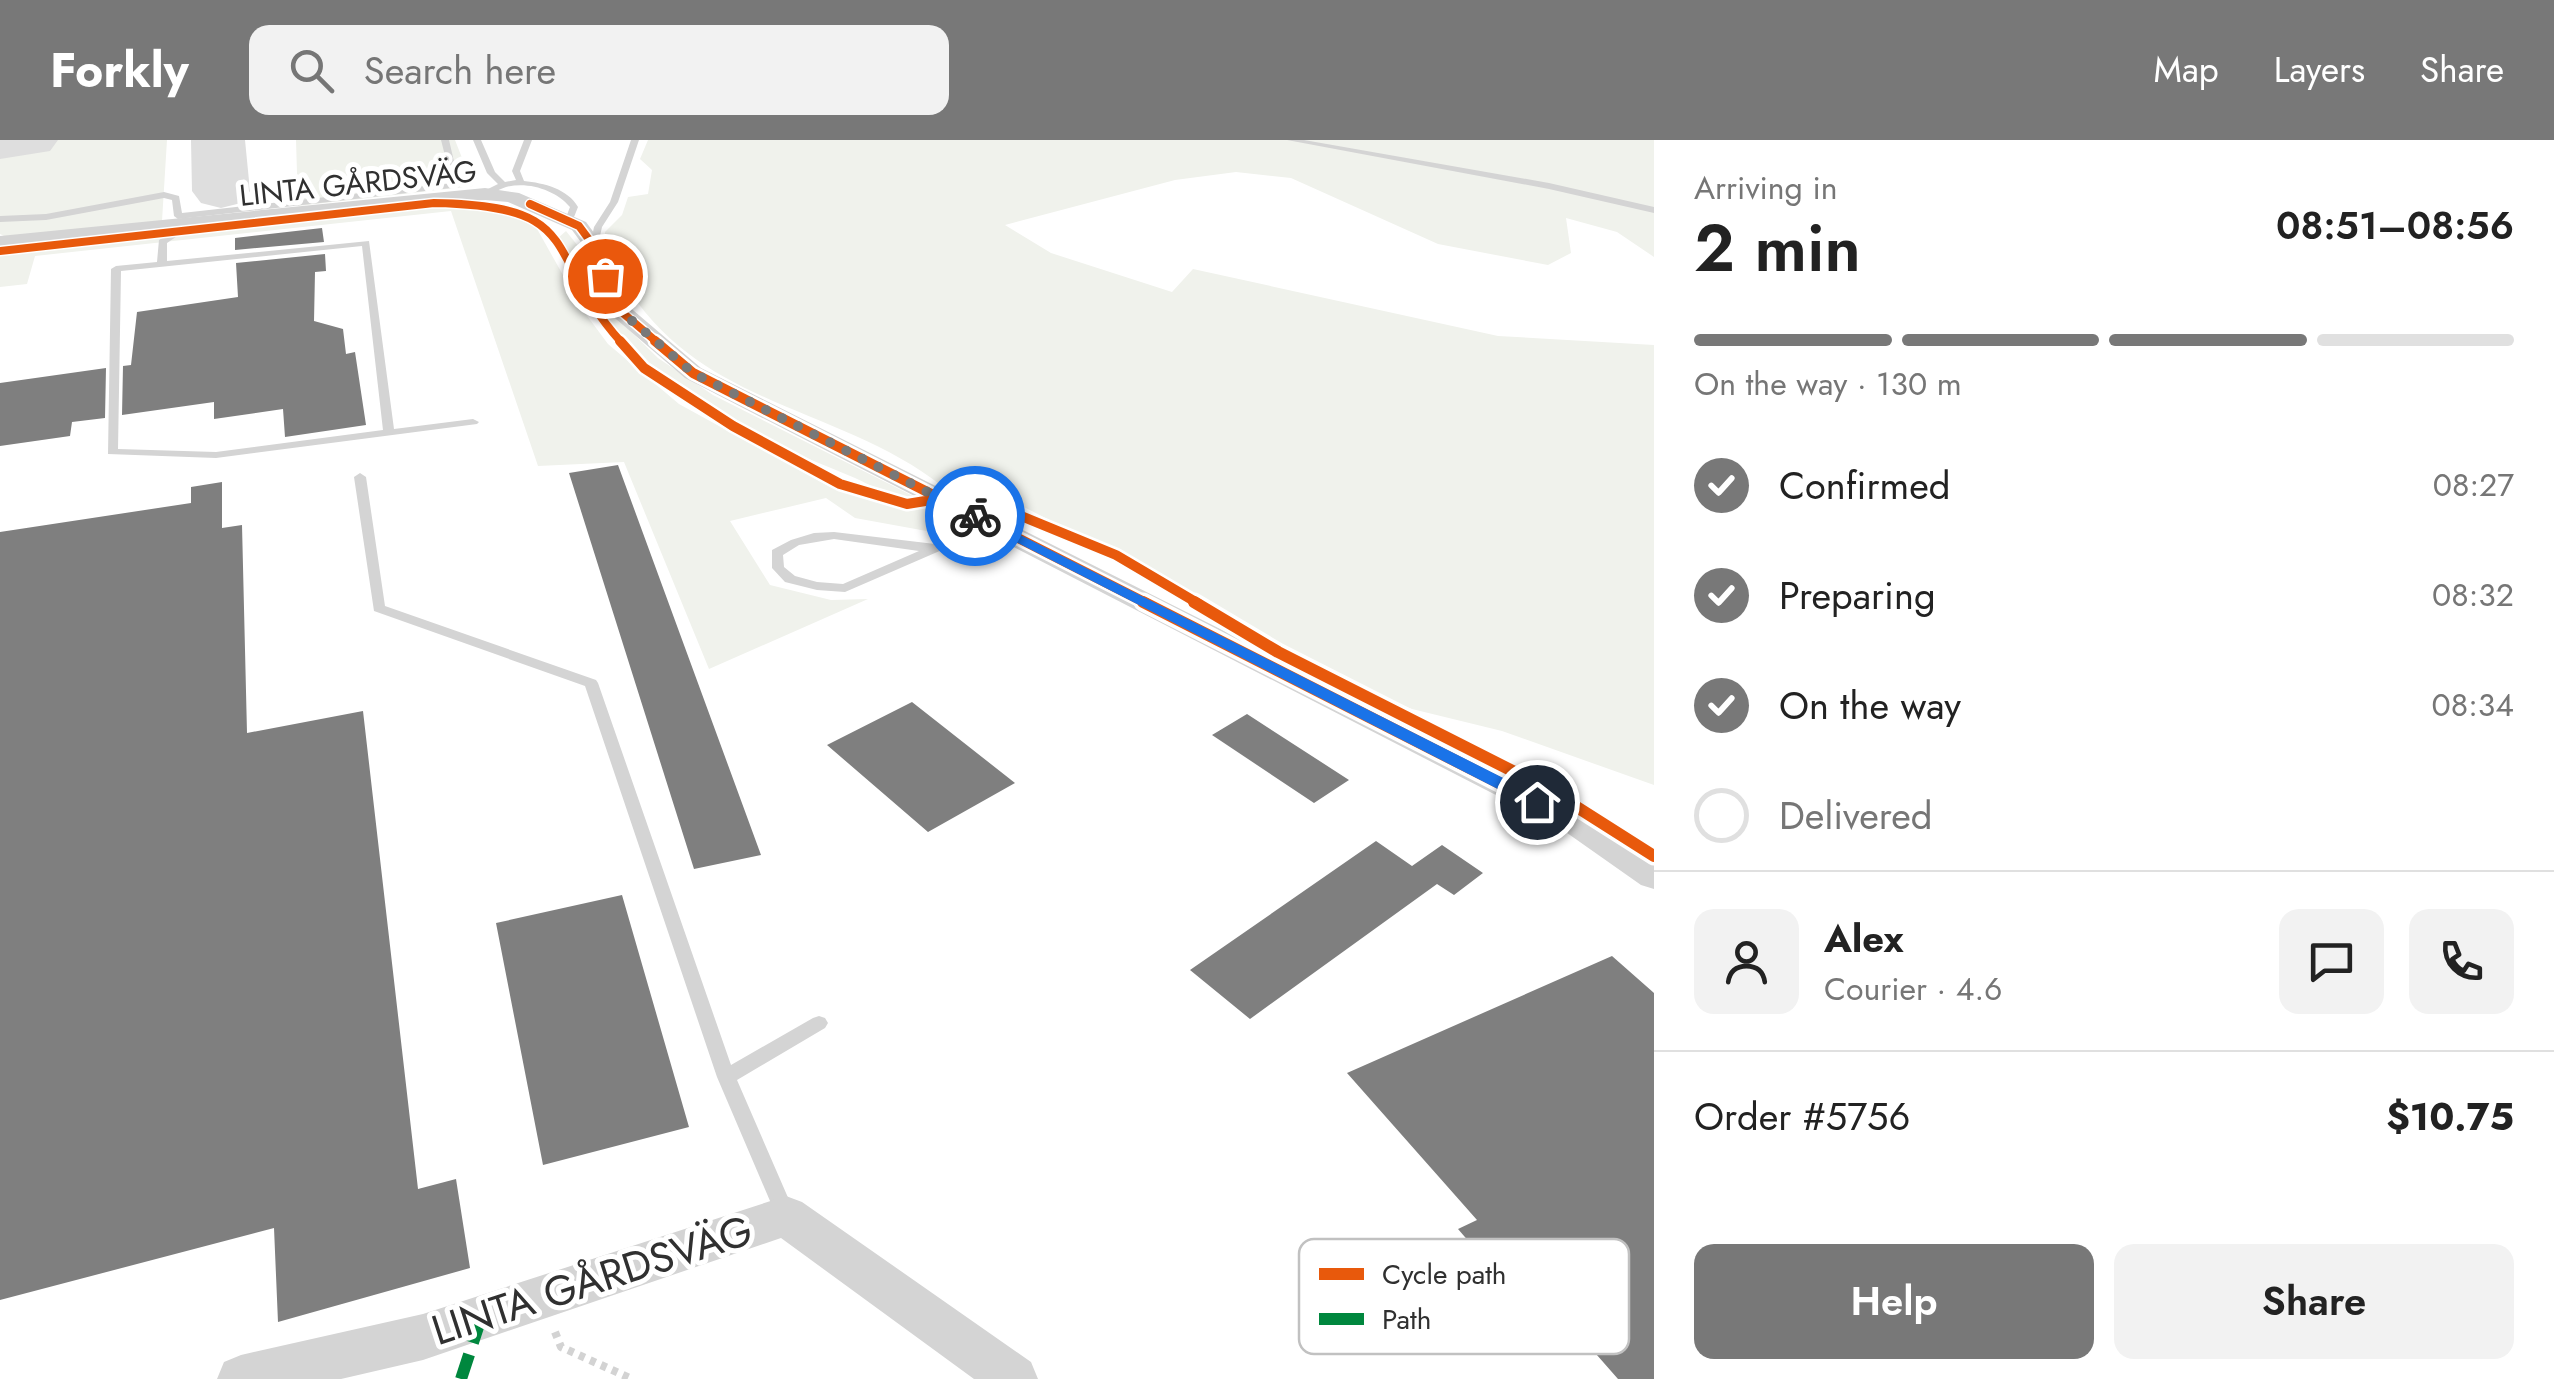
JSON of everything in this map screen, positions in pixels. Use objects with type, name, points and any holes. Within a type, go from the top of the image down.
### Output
[{"type":"street","name":"LINTA GÅRDSVÄG","points":[[0,242],[493,188],[569,220],[593,245],[617,308],[693,373],[1572,820],[1654,876]]},
{"type":"street","name":"LINTA GÅRDSVÄG","points":[[242,1379],[422,1337],[786,1216],[1014,1379]]},
{"type":"lane","points":[[0,219],[46,217],[164,195],[176,198],[178,216],[457,185],[445,140]]},
{"type":"lane","points":[[477,140],[493,188],[520,180],[570,200],[574,207],[569,220]]},
{"type":"lane","points":[[520,180],[516,171],[528,140]]},
{"type":"lane","points":[[593,245],[598,227],[614,202],[634,140]]},
{"type":"lane","points":[[1291,140],[1549,186],[1654,210]]},
{"type":"lane","points":[[162,264],[162,242],[191,224]]},
{"type":"lane","points":[[389,434],[366,243],[116,270],[112,452],[216,454],[389,434],[473,422]]},
{"type":"lane","points":[[360,477],[379,608],[591,683],[726,1077],[786,1216]]},
{"type":"lane","points":[[936,548],[830,534],[790,544],[776,553],[778,568],[790,579],[845,588],[991,524]]},
{"type":"lane","points":[[726,1077],[819,1023]]},
{"type":"path","points":[[541,1295],[561,1347],[632,1379]]},
{"type":"shaded area","points":[[0,140],[167,140],[162,221],[8,238],[0,234]]},
{"type":"shaded area","points":[[296,140],[455,140],[473,186],[298,206]]},
{"type":"shaded area","points":[[648,140],[1654,140],[1654,257],[1617,232],[1566,218],[1571,253],[1548,265],[1438,244],[1291,178],[1236,172],[1175,180],[1005,225],[1051,253],[1172,292],[1193,269],[1498,336],[1654,345],[1654,785],[1502,731],[1412,709],[1298,665],[1139,566],[981,485],[960,481],[943,487],[903,460],[731,381],[691,356],[655,324],[621,277],[606,245],[605,232],[622,215],[628,197],[648,194],[652,170],[640,159]]},
{"type":"shaded area","points":[[432,206],[495,208],[536,227],[582,309],[608,344],[679,404],[832,488],[908,510],[929,507],[955,521],[932,532],[855,518],[826,498],[730,521],[770,585],[831,600],[868,599],[709,669],[624,462],[538,466],[451,211],[35,256],[27,284],[0,287],[0,254]]},
{"type":"shaded area","points":[[566,231],[582,251],[613,314],[658,358],[713,395],[919,499],[886,493],[758,437],[694,404],[665,384],[637,362],[604,325],[558,238]]},
{"type":"building","points":[[322,228],[324,242],[235,250],[235,238]]},
{"type":"building","points":[[325,254],[326,271],[315,272],[314,321],[343,329],[346,354],[355,352],[366,425],[285,437],[283,409],[214,419],[214,402],[122,415],[123,366],[131,365],[137,312],[238,297],[236,263]]},
{"type":"building","points":[[106,368],[105,418],[72,422],[70,436],[0,446],[0,383]]},
{"type":"building","points":[[618,465],[761,855],[694,869],[569,473]]},
{"type":"building","points":[[222,482],[222,528],[242,525],[247,733],[363,711],[418,1189],[456,1179],[470,1268],[278,1322],[274,1228],[0,1300],[0,532],[191,503],[191,487]]},
{"type":"building","points":[[912,702],[1015,783],[928,832],[827,745]]},
{"type":"building","points":[[1247,714],[1349,780],[1314,803],[1212,735]]},
{"type":"building","points":[[1376,841],[1412,866],[1442,845],[1483,873],[1454,895],[1437,884],[1250,1019],[1190,970]]},
{"type":"building","points":[[622,895],[689,1127],[543,1165],[496,923]]},
{"type":"building","points":[[1612,956],[1654,993],[1654,1379],[1618,1379],[1596,1354],[1629,1354],[1629,1239],[1467,1239],[1458,1229],[1477,1220],[1347,1073]]},
{"type":"taxiway","points":[[0,143],[31,140]]},
{"type":"taxiway","points":[[218,140],[221,191]]},
{"type":"marked path","points":[[461,1379],[482,1315]]},
{"type":"cycle path","points":[[0,251],[434,203],[486,204],[521,212],[543,224],[561,243],[602,321],[644,368],[733,426],[840,484],[907,504],[968,494],[1116,555],[1278,652],[1550,790],[1654,856]]},
{"type":"cycle path","points":[[530,204],[579,226],[593,245],[617,308],[693,373],[1509,788]]},
{"type":"way so far","points":[[605,276],[617,308],[693,373],[975,516]]},
{"type":"route","points":[[975,516],[1537,802]]}]
